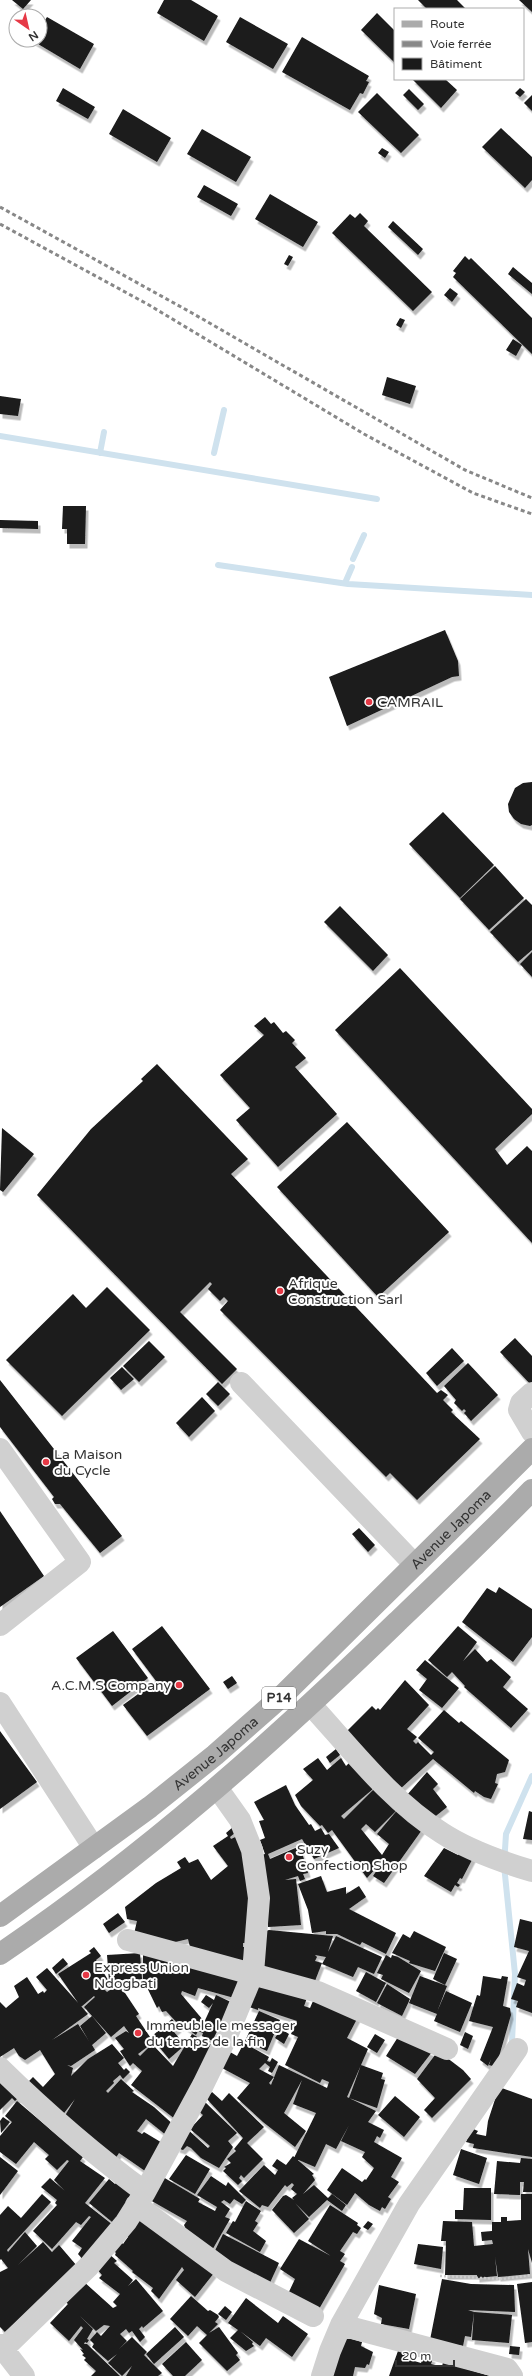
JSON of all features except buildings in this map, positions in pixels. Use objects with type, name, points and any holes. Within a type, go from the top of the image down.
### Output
[{"type":"main road","name":"Avenue Japoma","points":[[0,1916],[94,1848],[215,1755],[282,1696],[415,1565],[528,1463]]},
{"type":"main road","name":"Avenue Japoma","points":[[0,1954],[41,1926],[119,1868],[218,1789],[311,1705],[532,1490]]},
{"type":"street","points":[[241,1383],[415,1565]]},
{"type":"street","points":[[532,1393],[521,1404],[519,1410],[532,1432]]},
{"type":"street","points":[[0,1449],[80,1562],[0,1625]]},
{"type":"street","points":[[0,1703],[94,1848]]},
{"type":"street","points":[[311,1705],[391,1792],[415,1814],[443,1834],[488,1855],[532,1871]]},
{"type":"street","points":[[24,2376],[1,2349],[89,2266],[126,2222],[141,2199],[203,2085],[227,2036],[253,1973],[259,1898],[252,1850],[240,1820],[218,1789]]},
{"type":"street","points":[[128,1940],[318,1992],[447,2049]]},
{"type":"street","points":[[322,2376],[341,2325],[409,2204],[516,2049]]},
{"type":"street","points":[[0,2068],[91,2150],[141,2199],[226,2271],[313,2316]]},
{"type":"street","points":[[341,2325],[507,2369],[512,2376]]},
{"type":"path","points":[[440,2276],[503,2279],[532,2275]]},
{"type":"waterway","points":[[214,453],[224,410]]},
{"type":"waterway","points":[[100,453],[104,432]]},
{"type":"waterway","points":[[0,436],[377,499]]},
{"type":"waterway","points":[[353,559],[364,535]]},
{"type":"waterway","points":[[218,565],[348,584],[532,595]]},
{"type":"waterway","points":[[345,583],[352,567]]},
{"type":"waterway","points":[[510,2046],[512,2042],[515,1974],[504,1865],[506,1834],[532,1776]]},
{"type":"railway","points":[[0,207],[192,313],[465,470],[532,498]]},
{"type":"railway","points":[[0,224],[149,305],[364,434],[473,493],[532,514]]},
{"type":"place","name":"CAMRAIL","points":[[369,702]]},
{"type":"place","name":"Afrique Construction Sarl","points":[[280,1291]]},
{"type":"place","name":"La Maison du Cycle","points":[[46,1462]]},
{"type":"place","name":"A.C.M.S Company","points":[[179,1685]]},
{"type":"place","name":"Suzy Confection Shop","points":[[289,1857]]},
{"type":"place","name":"Express Union Ndogbati","points":[[86,1975]]},
{"type":"place","name":"Immeuble le messager du temps de la fin","points":[[138,2033]]}]
